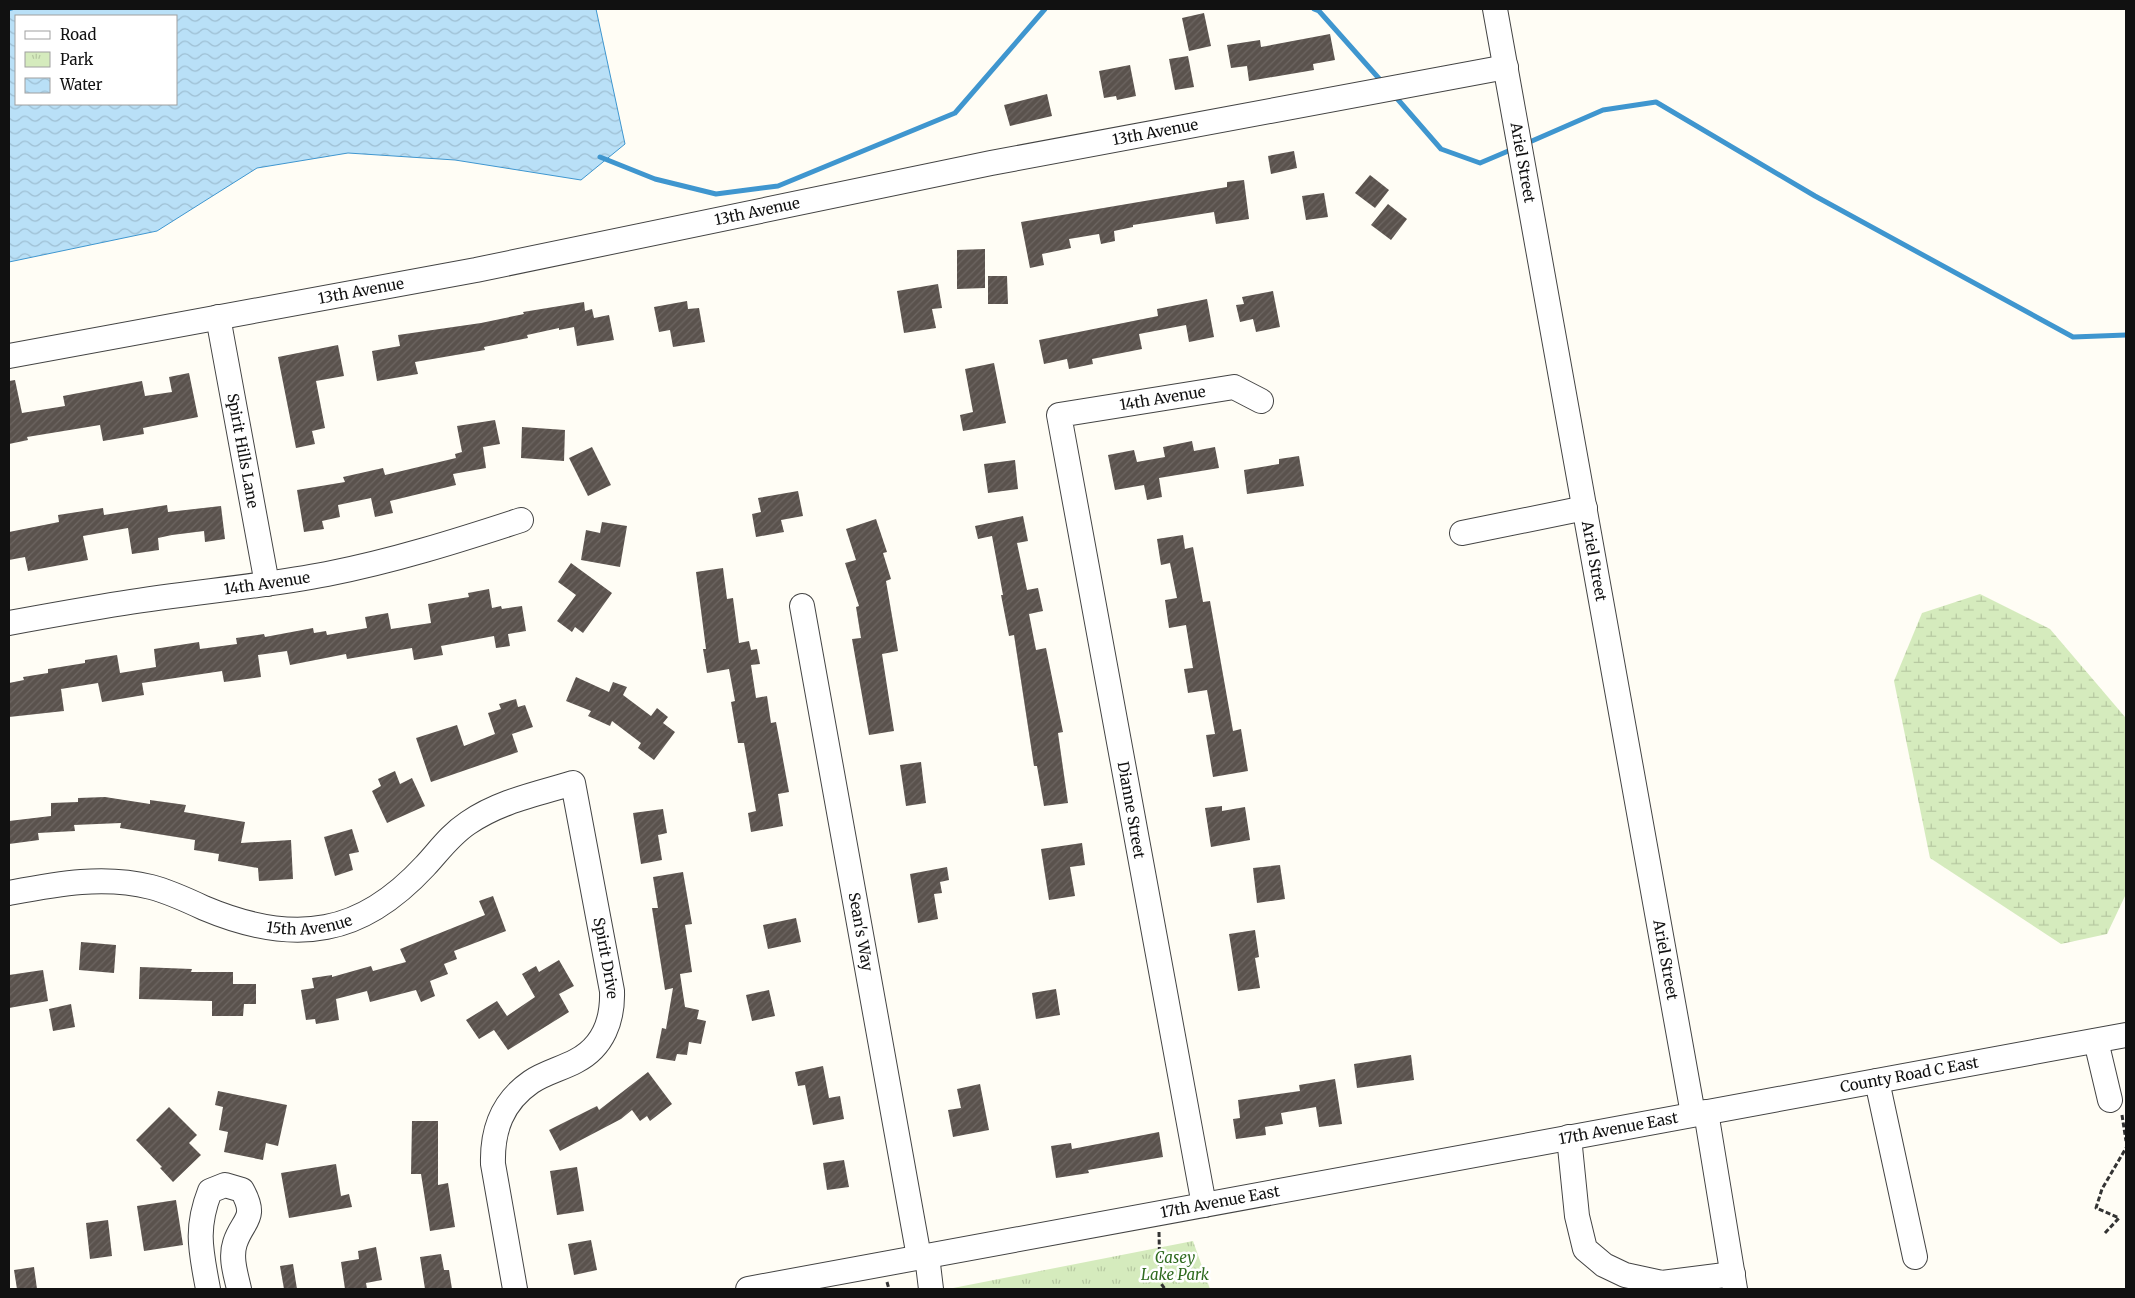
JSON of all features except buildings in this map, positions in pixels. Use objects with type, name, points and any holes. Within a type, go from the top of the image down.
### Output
[{"type":"street","name":"Ariel Street","points":[[1494,9],[1585,508],[1699,1113],[1734,1282]]},
{"type":"street","name":"13th Avenue","points":[[9,356],[476,270],[991,163],[1506,67]]},
{"type":"street","name":"Spirit Hills Lane","points":[[218,317],[267,584]]},
{"type":"street","name":"14th Avenue","points":[[1059,415],[1234,387],[1261,401]]},
{"type":"street","name":"Dianne Street","points":[[1059,415],[1204,1205]]},
{"type":"street","points":[[1462,533],[1585,508]]},
{"type":"street","name":"14th Avenue","points":[[9,623],[124,602],[267,584],[328,574],[393,559],[521,520]]},
{"type":"street","name":"Sean's Way","points":[[802,606],[923,1257],[931,1289]]},
{"type":"street","name":"15th Avenue","points":[[9,893],[75,881],[126,882],[151,887],[182,897],[205,908],[248,923],[294,929],[326,927],[372,909],[394,895],[408,883],[447,840],[466,824],[488,810],[574,783]]},
{"type":"street","name":"Spirit Drive","points":[[515,1289],[493,1164],[492,1145],[496,1126],[504,1108],[516,1094],[537,1078],[577,1060],[592,1049],[607,1028],[612,1003],[612,991],[574,783]]},
{"type":"street","name":"County Road C East","points":[[1699,1113],[2126,1035]]},
{"type":"street","points":[[2096,1041],[2110,1100]]},
{"type":"street","points":[[1876,1081],[1915,1257]]},
{"type":"street","name":"17th Avenue East","points":[[748,1289],[1699,1113]]},
{"type":"street","points":[[1569,1137],[1576,1216],[1585,1249],[1604,1265],[1625,1274],[1662,1284],[1734,1282]]},
{"type":"street","points":[[208,1289],[200,1243],[202,1212],[210,1192],[225,1185],[242,1190],[250,1204],[247,1220],[234,1244],[233,1261],[239,1289]]},
{"type":"path","points":[[2105,1232],[2118,1218],[2096,1208],[2102,1189],[2126,1148]]},
{"type":"path","points":[[1159,1213],[1160,1282],[1165,1289]]},
{"type":"green space","points":[[1980,594],[2050,629],[2125,717],[2126,894],[2107,934],[2061,944],[1930,858],[1894,681],[1922,613]]},
{"type":"green space","name":"Casey Lake Park","points":[[1193,1241],[1210,1289],[948,1289]]},
{"type":"water","points":[[15,9],[596,9],[625,144],[581,180],[455,160],[348,153],[257,168],[157,231],[9,262],[9,11]]},
{"type":"waterway","points":[[600,157],[655,179],[716,194],[778,186],[955,113],[1045,9]]},
{"type":"waterway","points":[[1314,9],[1319,11],[1383,83]]},
{"type":"waterway","points":[[1394,95],[1441,149],[1480,163],[1513,149]]},
{"type":"waterway","points":[[1525,144],[1603,110],[1656,102],[1815,196],[2073,337],[2126,335]]}]
